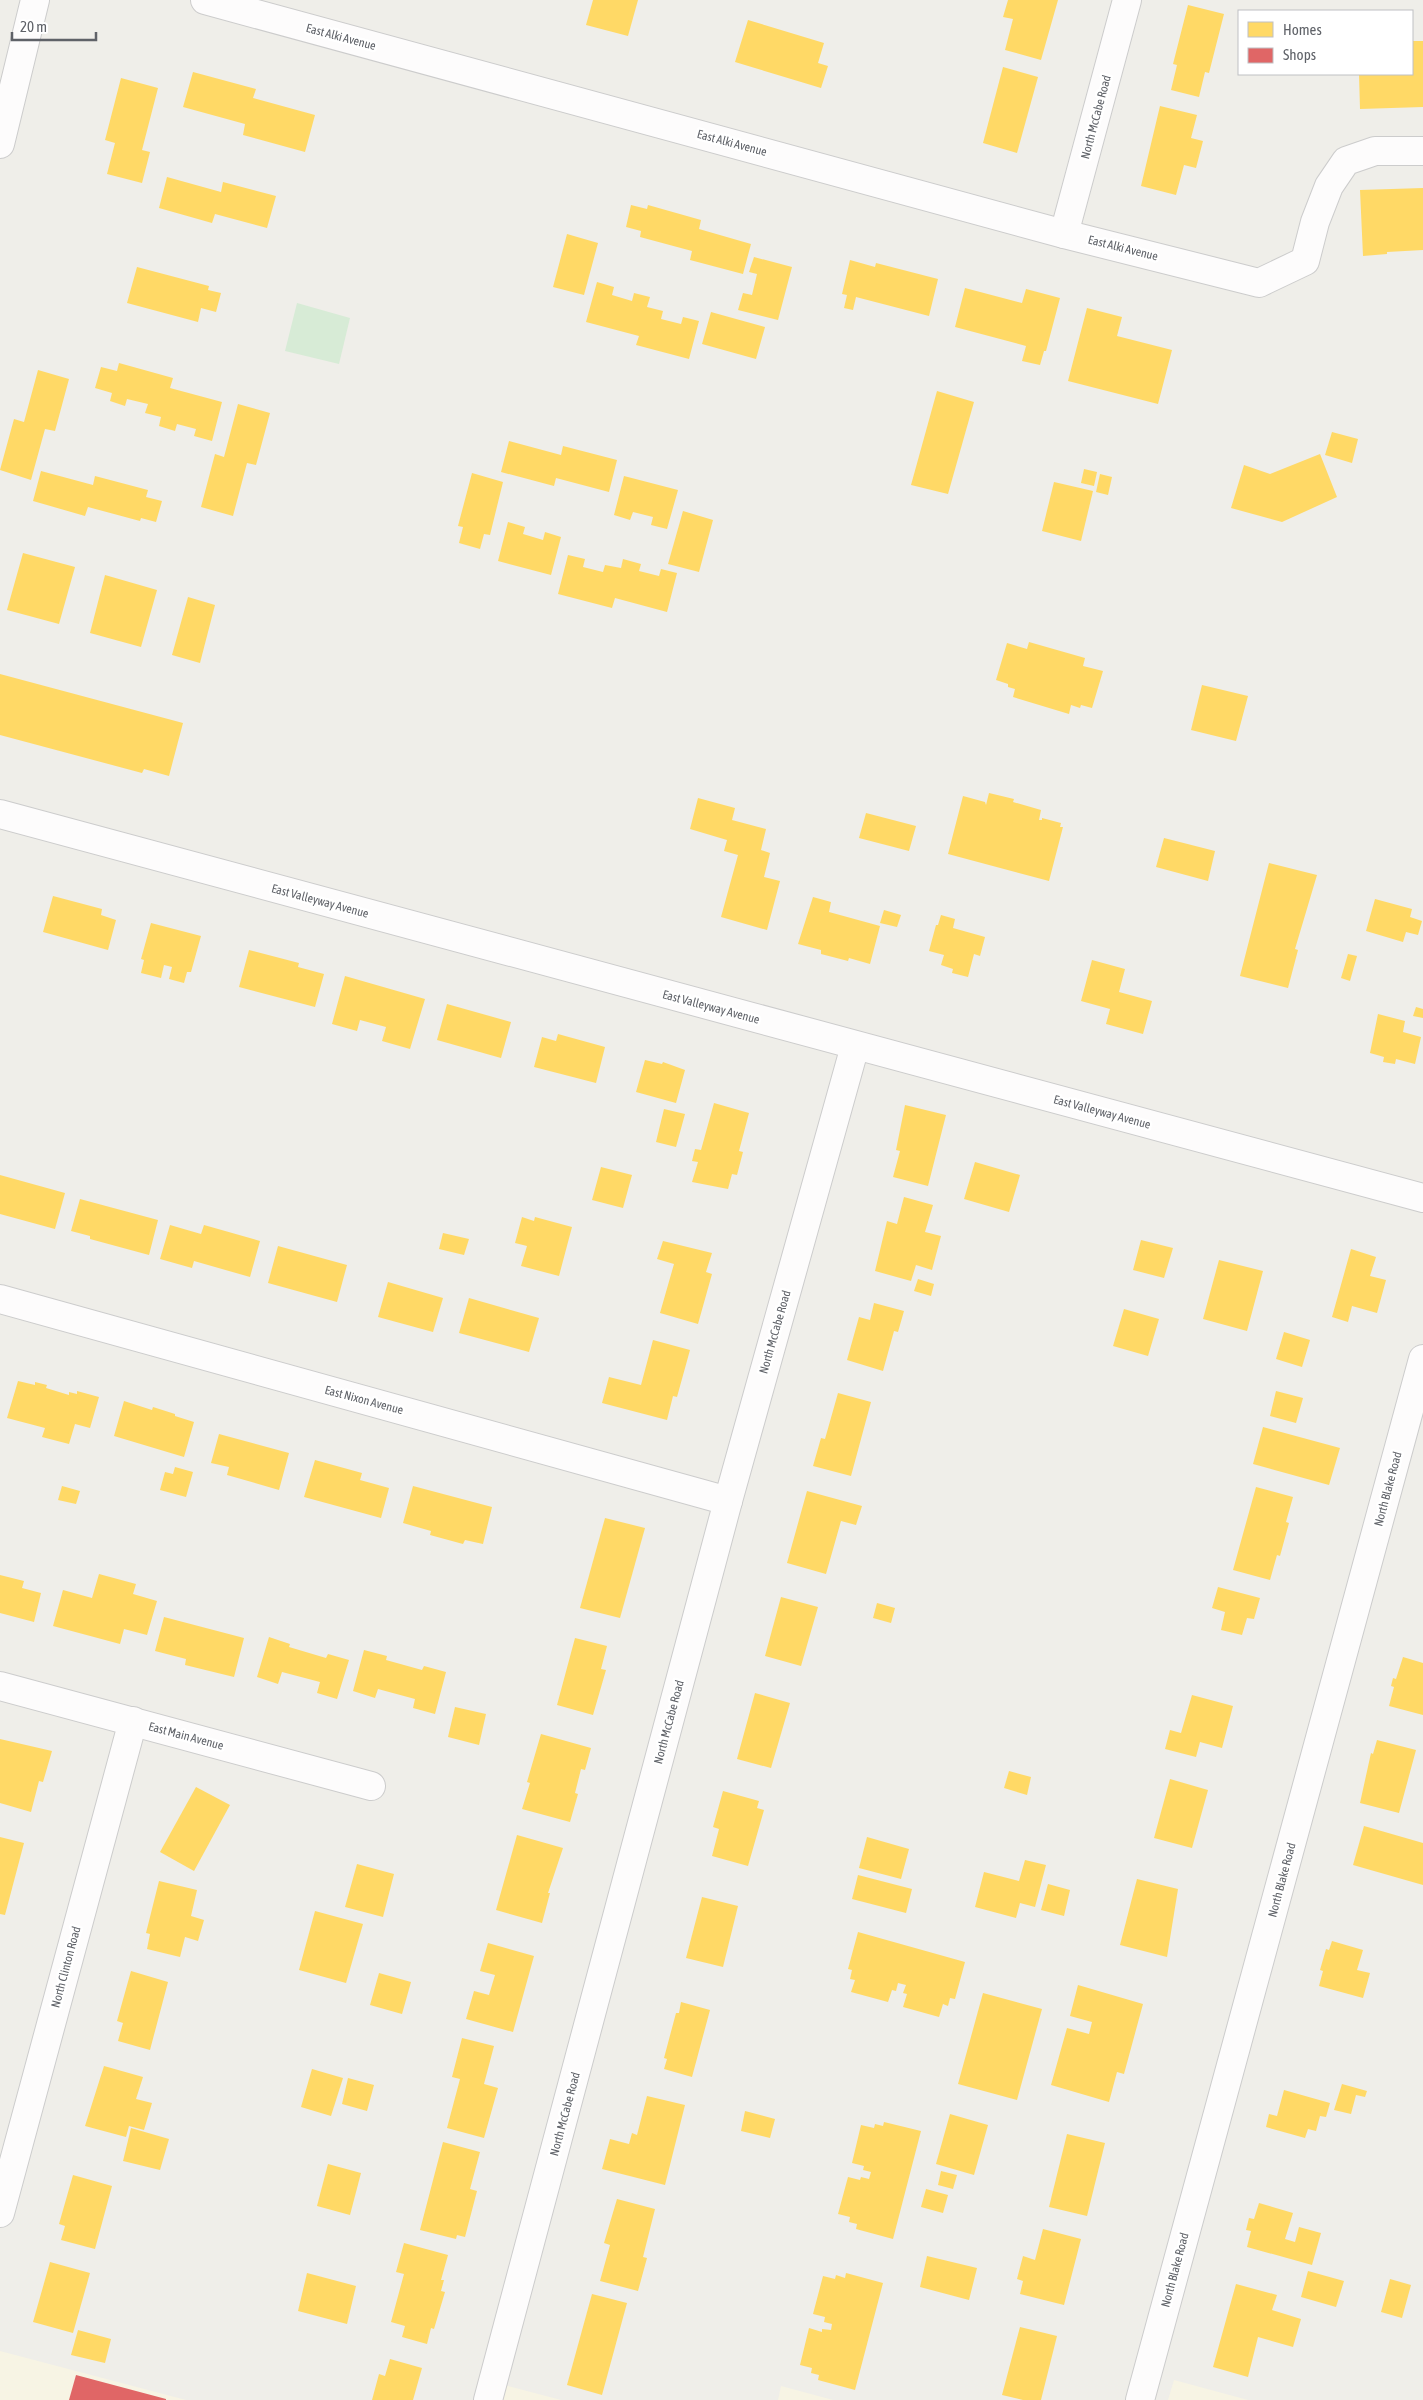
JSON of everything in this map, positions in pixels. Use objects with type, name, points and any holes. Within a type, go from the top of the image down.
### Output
[{"type":"street","points":[[0,144],[35,0]]},
{"type":"street","name":"East Alki Avenue","points":[[205,0],[1064,234],[1259,283],[1305,261],[1315,222],[1329,186],[1346,161],[1375,151],[1423,151]]},
{"type":"street","name":"North McCabe Road","points":[[1064,234],[1127,0]]},
{"type":"street","name":"East Valleyway Avenue","points":[[0,814],[1423,1198]]},
{"type":"street","name":"North McCabe Road","points":[[488,2400],[728,1500],[855,1046]]},
{"type":"street","name":"East Nixon Avenue","points":[[0,1299],[728,1500]]},
{"type":"street","name":"North Blake Road","points":[[1140,2400],[1423,1359]]},
{"type":"street","name":"East Main Avenue","points":[[0,1686],[371,1786]]},
{"type":"street","name":"North Clinton Road","points":[[0,2213],[132,1721]]},
{"type":"shaded area","points":[[0,2351],[186,2400],[0,2400]]},
{"type":"shaded area","points":[[1174,2380],[1248,2400],[1168,2400]]},
{"type":"shaded area","points":[[504,2385],[561,2400],[500,2400]]},
{"type":"shaded area","points":[[781,2386],[833,2400],[778,2400]]},
{"type":"green space","points":[[297,303],[350,318],[339,364],[285,351]]},
{"type":"building: Homes","points":[[593,0],[638,0],[628,36],[586,25]]},
{"type":"building: Homes","points":[[1008,0],[1058,0],[1041,60],[1005,50],[1013,19],[1003,17]]},
{"type":"building: Homes","points":[[1188,5],[1224,14],[1209,73],[1205,72],[1199,97],[1171,90],[1177,65],[1173,64]]},
{"type":"building: Homes","points":[[748,20],[824,43],[818,63],[828,66],[821,88],[735,62]]},
{"type":"building: Homes","points":[[1413,41],[1423,41],[1423,107],[1360,109],[1359,75],[1413,75]]},
{"type":"building: Homes","points":[[1003,67],[1038,77],[1017,153],[983,143]]},
{"type":"building: Homes","points":[[193,72],[256,89],[253,98],[315,115],[305,152],[243,135],[245,124],[183,107]]},
{"type":"building: Homes","points":[[121,78],[158,88],[142,150],[150,152],[142,183],[107,174],[115,143],[105,140]]},
{"type":"building: Homes","points":[[1160,106],[1197,115],[1191,138],[1203,141],[1196,168],[1184,165],[1176,195],[1141,186]]},
{"type":"building: Homes","points":[[167,177],[221,192],[223,182],[276,196],[267,228],[215,214],[212,223],[159,208]]},
{"type":"building: Homes","points":[[1423,188],[1423,250],[1387,252],[1387,254],[1363,256],[1360,190]]},
{"type":"building: Homes","points":[[631,205],[647,209],[648,205],[701,220],[699,229],[751,244],[743,274],[690,260],[692,251],[640,237],[641,231],[626,227]]},
{"type":"building: Homes","points":[[567,234],[598,243],[584,295],[553,287]]},
{"type":"building: Homes","points":[[754,257],[792,267],[778,320],[738,310],[743,293],[752,295],[757,274],[749,272]]},
{"type":"building: Homes","points":[[850,260],[875,267],[876,263],[938,279],[929,316],[856,297],[853,310],[844,308],[847,295],[842,294]]},
{"type":"building: Homes","points":[[137,267],[209,286],[208,290],[221,293],[216,312],[201,308],[198,322],[127,303]]},
{"type":"building: Homes","points":[[597,282],[614,287],[612,295],[632,301],[634,293],[650,297],[647,307],[663,311],[661,319],[681,324],[683,317],[699,321],[689,359],[636,345],[639,336],[586,322]]},
{"type":"building: Homes","points":[[965,288],[1022,303],[1026,289],[1060,298],[1046,351],[1044,351],[1040,365],[1022,361],[1026,346],[955,327]]},
{"type":"building: Homes","points":[[1087,308],[1122,317],[1117,336],[1172,350],[1158,404],[1068,381]]},
{"type":"building: Homes","points":[[711,312],[765,327],[756,359],[702,344]]},
{"type":"building: Homes","points":[[119,363],[173,378],[170,388],[222,402],[212,441],[194,436],[196,429],[177,424],[175,431],[159,426],[161,417],[145,413],[148,404],[127,399],[125,406],[110,401],[112,393],[95,388],[101,367],[117,371]]},
{"type":"building: Homes","points":[[38,370],[69,379],[55,431],[45,429],[31,480],[0,470],[14,419],[24,422]]},
{"type":"building: Homes","points":[[937,391],[974,402],[948,494],[911,485]]},
{"type":"building: Homes","points":[[238,404],[270,413],[256,465],[247,463],[233,516],[201,507],[215,454],[224,457]]},
{"type":"building: Homes","points":[[1332,432],[1358,439],[1352,463],[1325,455]]},
{"type":"building: Homes","points":[[509,441],[561,455],[563,446],[617,460],[609,492],[556,478],[554,486],[501,472]]},
{"type":"building: Homes","points":[[1320,454],[1337,497],[1282,522],[1231,508],[1244,465],[1270,474]]},
{"type":"building: Homes","points":[[1084,469],[1097,472],[1094,486],[1081,483]]},
{"type":"building: Homes","points":[[41,471],[93,485],[95,476],[148,490],[146,497],[162,501],[156,522],[141,518],[140,521],[88,507],[85,516],[33,501]]},
{"type":"building: Homes","points":[[472,473],[503,482],[490,535],[484,534],[480,549],[459,543],[463,527],[458,526]]},
{"type":"building: Homes","points":[[1100,474],[1112,477],[1108,495],[1096,492]]},
{"type":"building: Homes","points":[[624,476],[678,490],[667,529],[651,525],[653,517],[633,512],[630,520],[614,515]]},
{"type":"building: Homes","points":[[1054,482],[1093,491],[1081,541],[1042,531]]},
{"type":"building: Homes","points":[[683,511],[713,520],[699,572],[668,564]]},
{"type":"building: Homes","points":[[508,522],[525,527],[523,534],[543,540],[545,532],[561,537],[551,575],[498,561]]},
{"type":"building: Homes","points":[[23,553],[75,567],[59,624],[7,610]]},
{"type":"building: Homes","points":[[568,555],[585,559],[583,567],[603,572],[605,565],[621,568],[623,559],[641,564],[639,571],[659,576],[661,569],[677,573],[667,612],[615,598],[612,608],[558,594]]},
{"type":"building: Homes","points":[[105,575],[157,590],[141,647],[90,633]]},
{"type":"building: Homes","points":[[188,597],[215,605],[200,663],[172,655]]},
{"type":"building: Homes","points":[[1029,642],[1085,658],[1083,666],[1103,671],[1092,708],[1081,705],[1080,708],[1071,705],[1069,714],[1013,697],[1015,689],[1008,687],[1008,684],[996,680],[1007,643],[1027,649]]},
{"type":"building: Homes","points":[[0,674],[183,723],[169,776],[144,769],[142,773],[0,735]]},
{"type":"building: Homes","points":[[1202,685],[1248,696],[1236,741],[1191,730]]},
{"type":"building: Homes","points":[[989,793],[1014,799],[1013,802],[1041,810],[1039,820],[1042,820],[1042,818],[1061,823],[1060,827],[1063,827],[1049,881],[948,854],[963,796],[985,802],[986,805]]},
{"type":"building: Homes","points":[[698,798],[735,808],[732,820],[766,829],[761,850],[770,853],[764,877],[780,881],[767,930],[721,917],[738,855],[724,851],[727,840],[690,829]]},
{"type":"building: Homes","points":[[866,813],[916,826],[909,851],[859,838]]},
{"type":"building: Homes","points":[[1164,838],[1215,851],[1208,881],[1156,867]]},
{"type":"building: Homes","points":[[1269,863],[1317,875],[1295,949],[1298,950],[1288,988],[1240,976]]},
{"type":"building: Homes","points":[[53,896],[102,909],[101,915],[116,920],[108,950],[43,932]]},
{"type":"building: Homes","points":[[813,897],[831,902],[829,912],[880,926],[870,964],[849,958],[848,961],[821,954],[821,950],[798,944]]},
{"type":"building: Homes","points":[[1375,899],[1412,909],[1410,917],[1422,921],[1418,935],[1406,932],[1403,942],[1366,931]]},
{"type":"building: Homes","points":[[884,910],[901,915],[897,927],[880,923]]},
{"type":"building: Homes","points":[[941,915],[955,919],[953,928],[985,937],[980,956],[974,954],[968,977],[952,973],[953,969],[941,965],[944,955],[929,951],[936,925],[938,925]]},
{"type":"building: Homes","points":[[151,923],[201,936],[191,972],[187,972],[184,983],[169,979],[172,967],[164,965],[161,978],[141,973],[144,960],[141,959]]},
{"type":"building: Homes","points":[[249,950],[299,963],[298,967],[324,974],[315,1007],[239,987]]},
{"type":"building: Homes","points":[[1348,954],[1357,956],[1350,981],[1341,978]]},
{"type":"building: Homes","points":[[1092,960],[1125,969],[1119,992],[1152,1001],[1143,1034],[1106,1024],[1110,1009],[1081,1001]]},
{"type":"building: Homes","points":[[345,976],[425,999],[410,1049],[382,1041],[386,1027],[360,1020],[357,1031],[332,1024]]},
{"type":"building: Homes","points":[[447,1004],[511,1022],[501,1058],[437,1040]]},
{"type":"building: Homes","points":[[1416,1007],[1423,1009],[1423,1018],[1413,1016]]},
{"type":"building: Homes","points":[[1378,1014],[1405,1021],[1403,1032],[1421,1037],[1415,1064],[1396,1059],[1395,1064],[1383,1062],[1384,1057],[1370,1053]]},
{"type":"building: Homes","points":[[558,1034],[605,1047],[596,1083],[534,1067],[542,1037],[556,1041]]},
{"type":"building: Homes","points":[[645,1060],[662,1064],[663,1062],[685,1070],[676,1103],[636,1092]]},
{"type":"building: Homes","points":[[714,1103],[749,1113],[739,1151],[743,1152],[737,1175],[732,1174],[728,1189],[692,1182],[698,1162],[692,1161],[695,1149],[701,1150]]},
{"type":"building: Homes","points":[[905,1105],[946,1115],[928,1186],[893,1177],[900,1151],[896,1150]]},
{"type":"building: Homes","points":[[664,1109],[685,1114],[676,1147],[656,1142]]},
{"type":"building: Homes","points":[[975,1162],[1020,1175],[1009,1212],[964,1199]]},
{"type":"building: Homes","points":[[601,1167],[632,1175],[623,1208],[592,1200]]},
{"type":"building: Homes","points":[[0,1175],[65,1193],[55,1229],[0,1214]]},
{"type":"building: Homes","points":[[904,1197],[933,1205],[925,1232],[941,1236],[932,1270],[916,1265],[911,1281],[875,1271],[887,1221],[897,1224]]},
{"type":"building: Homes","points":[[80,1199],[158,1220],[149,1255],[90,1239],[90,1236],[71,1231]]},
{"type":"building: Homes","points":[[522,1217],[534,1221],[535,1217],[572,1227],[559,1276],[521,1266],[527,1246],[515,1243]]},
{"type":"building: Homes","points":[[170,1225],[201,1234],[204,1225],[260,1241],[250,1277],[194,1261],[192,1268],[160,1259]]},
{"type":"building: Homes","points":[[443,1233],[469,1239],[464,1255],[439,1249]]},
{"type":"building: Homes","points":[[1141,1240],[1173,1248],[1164,1278],[1133,1270]]},
{"type":"building: Homes","points":[[663,1241],[712,1253],[706,1272],[712,1274],[698,1324],[660,1313],[674,1264],[657,1259]]},
{"type":"building: Homes","points":[[278,1246],[347,1265],[337,1302],[268,1283]]},
{"type":"building: Homes","points":[[1351,1249],[1376,1257],[1370,1276],[1386,1280],[1377,1313],[1352,1306],[1348,1322],[1332,1317]]},
{"type":"building: Homes","points":[[1219,1260],[1263,1271],[1247,1331],[1203,1319]]},
{"type":"building: Homes","points":[[918,1279],[934,1284],[931,1296],[914,1291]]},
{"type":"building: Homes","points":[[388,1282],[443,1298],[433,1332],[378,1317]]},
{"type":"building: Homes","points":[[469,1298],[539,1318],[529,1352],[459,1333]]},
{"type":"building: Homes","points":[[874,1303],[904,1311],[898,1332],[894,1331],[883,1371],[847,1360],[859,1317],[870,1320]]},
{"type":"building: Homes","points":[[1124,1309],[1159,1319],[1148,1356],[1113,1346]]},
{"type":"building: Homes","points":[[1284,1332],[1310,1340],[1302,1367],[1276,1359]]},
{"type":"building: Homes","points":[[653,1340],[690,1350],[677,1397],[673,1396],[667,1420],[602,1403],[609,1377],[641,1385]]},
{"type":"building: Homes","points":[[18,1381],[35,1385],[35,1382],[47,1385],[46,1388],[69,1395],[69,1392],[77,1394],[77,1391],[99,1397],[90,1428],[75,1424],[69,1444],[42,1437],[45,1428],[7,1418]]},
{"type":"building: Homes","points":[[1276,1391],[1303,1398],[1296,1423],[1270,1416]]},
{"type":"building: Homes","points":[[838,1393],[871,1402],[851,1476],[813,1466],[821,1438],[825,1439]]},
{"type":"building: Homes","points":[[124,1401],[152,1410],[153,1407],[194,1422],[184,1457],[114,1436]]},
{"type":"building: Homes","points":[[1263,1427],[1340,1448],[1329,1485],[1253,1464]]},
{"type":"building: Homes","points":[[219,1434],[289,1453],[279,1490],[227,1475],[229,1467],[211,1463]]},
{"type":"building: Homes","points":[[315,1460],[362,1473],[360,1480],[389,1488],[381,1518],[304,1497]]},
{"type":"building: Homes","points":[[175,1467],[193,1472],[186,1497],[160,1490],[165,1472],[173,1474]]},
{"type":"building: Homes","points":[[62,1486],[80,1491],[76,1504],[58,1500]]},
{"type":"building: Homes","points":[[413,1486],[492,1507],[483,1544],[465,1540],[463,1544],[430,1535],[431,1531],[403,1523]]},
{"type":"building: Homes","points":[[1256,1487],[1293,1497],[1286,1522],[1289,1523],[1280,1556],[1277,1555],[1270,1580],[1233,1570]]},
{"type":"building: Homes","points":[[807,1491],[862,1506],[856,1525],[841,1521],[826,1574],[787,1563]]},
{"type":"building: Homes","points":[[605,1518],[645,1528],[620,1618],[580,1608]]},
{"type":"building: Homes","points":[[99,1574],[136,1584],[133,1594],[157,1601],[147,1635],[124,1629],[120,1644],[53,1626],[63,1590],[92,1598]]},
{"type":"building: Homes","points":[[0,1575],[24,1581],[22,1588],[41,1593],[34,1622],[0,1613]]},
{"type":"building: Homes","points":[[1218,1587],[1260,1598],[1254,1619],[1247,1618],[1242,1635],[1221,1630],[1225,1612],[1212,1608]]},
{"type":"building: Homes","points":[[781,1597],[818,1607],[801,1666],[765,1656]]},
{"type":"building: Homes","points":[[877,1603],[895,1608],[891,1623],[873,1618]]},
{"type":"building: Homes","points":[[164,1617],[244,1638],[234,1677],[185,1665],[186,1659],[155,1651]]},
{"type":"building: Homes","points":[[269,1637],[290,1644],[289,1647],[326,1658],[328,1654],[349,1660],[337,1699],[317,1693],[320,1682],[282,1672],[278,1684],[257,1677]]},
{"type":"building: Homes","points":[[575,1638],[607,1646],[601,1669],[606,1670],[593,1715],[557,1705]]},
{"type":"building: Homes","points":[[364,1650],[387,1656],[386,1660],[422,1670],[424,1666],[446,1672],[435,1714],[413,1708],[415,1699],[378,1689],[375,1698],[353,1691]]},
{"type":"building: Homes","points":[[1403,1657],[1423,1663],[1423,1715],[1389,1706],[1394,1687],[1391,1686],[1393,1678],[1396,1679]]},
{"type":"building: Homes","points":[[755,1693],[790,1703],[771,1768],[737,1759]]},
{"type":"building: Homes","points":[[1192,1695],[1233,1706],[1222,1748],[1200,1742],[1196,1757],[1165,1749],[1170,1730],[1181,1733]]},
{"type":"building: Homes","points":[[455,1707],[486,1714],[479,1745],[448,1737]]},
{"type":"building: Homes","points":[[541,1734],[591,1748],[585,1770],[581,1769],[575,1793],[578,1794],[570,1822],[522,1809],[530,1783],[527,1782]]},
{"type":"building: Homes","points":[[0,1739],[52,1751],[43,1782],[39,1781],[31,1812],[0,1803]]},
{"type":"building: Homes","points":[[1377,1740],[1416,1750],[1399,1813],[1360,1803],[1371,1753],[1373,1754]]},
{"type":"building: Homes","points":[[1009,1771],[1031,1777],[1027,1795],[1004,1788]]},
{"type":"building: Homes","points":[[1170,1779],[1208,1790],[1192,1848],[1154,1838]]},
{"type":"building: Homes","points":[[196,1787],[230,1805],[194,1871],[160,1852]]},
{"type":"building: Homes","points":[[723,1791],[759,1801],[757,1808],[764,1810],[748,1866],[712,1856],[719,1829],[713,1827]]},
{"type":"building: Homes","points":[[1364,1826],[1423,1843],[1423,1885],[1353,1865]]},
{"type":"building: Homes","points":[[517,1835],[563,1848],[548,1893],[550,1893],[542,1923],[496,1910]]},
{"type":"building: Homes","points":[[0,1837],[24,1843],[5,1915],[0,1914]]},
{"type":"building: Homes","points":[[867,1837],[909,1849],[901,1879],[859,1868]]},
{"type":"building: Homes","points":[[1025,1860],[1046,1865],[1035,1907],[1020,1903],[1016,1918],[975,1907],[984,1872],[1019,1881]]},
{"type":"building: Homes","points":[[357,1864],[394,1874],[383,1917],[345,1907]]},
{"type":"building: Homes","points":[[858,1875],[912,1889],[906,1913],[852,1899]]},
{"type":"building: Homes","points":[[1137,1879],[1178,1889],[1167,1957],[1120,1945]]},
{"type":"building: Homes","points":[[159,1881],[197,1890],[191,1916],[204,1920],[198,1941],[185,1937],[180,1957],[147,1949],[150,1934],[146,1933]]},
{"type":"building: Homes","points":[[1048,1884],[1070,1890],[1064,1916],[1041,1910]]},
{"type":"building: Homes","points":[[702,1897],[738,1906],[723,1967],[686,1958]]},
{"type":"building: Homes","points":[[315,1911],[363,1924],[346,1983],[299,1970]]},
{"type":"building: Homes","points":[[858,1932],[965,1962],[955,1999],[950,1998],[948,2006],[943,2004],[939,2017],[903,2007],[907,1994],[903,1993],[906,1985],[898,1983],[896,1991],[892,1990],[888,2002],[851,1992],[855,1980],[850,1979],[852,1970],[848,1969]]},
{"type":"building: Homes","points":[[1332,1941],[1363,1950],[1357,1970],[1370,1973],[1363,1998],[1319,1986],[1323,1971],[1320,1970],[1326,1949],[1329,1950]]},
{"type":"building: Homes","points":[[488,1943],[534,1956],[513,2032],[466,2019],[474,1991],[489,1995],[495,1975],[480,1971]]},
{"type":"building: Homes","points":[[131,1971],[168,1982],[150,2050],[118,2041],[123,2023],[117,2021]]},
{"type":"building: Homes","points":[[379,1973],[411,1982],[402,2014],[370,2005]]},
{"type":"building: Homes","points":[[1078,1985],[1143,2004],[1124,2074],[1117,2072],[1109,2102],[1051,2085],[1067,2028],[1089,2034],[1092,2022],[1070,2016]]},
{"type":"building: Homes","points":[[983,1993],[1042,2009],[1017,2100],[958,2084]]},
{"type":"building: Homes","points":[[681,2002],[710,2010],[692,2077],[664,2069],[667,2059],[664,2058],[676,2013],[679,2013]]},
{"type":"building: Homes","points":[[462,2038],[494,2046],[484,2084],[498,2088],[484,2138],[447,2128],[460,2079],[452,2077]]},
{"type":"building: Homes","points":[[104,2066],[143,2077],[136,2099],[152,2103],[144,2130],[129,2126],[126,2137],[85,2126]]},
{"type":"building: Homes","points":[[312,2069],[343,2078],[331,2116],[301,2107]]},
{"type":"building: Homes","points":[[348,2078],[374,2085],[367,2111],[342,2104]]},
{"type":"building: Homes","points":[[1342,2084],[1367,2091],[1365,2097],[1356,2095],[1351,2114],[1334,2110]]},
{"type":"building: Homes","points":[[1284,2090],[1330,2103],[1326,2117],[1320,2116],[1316,2131],[1308,2129],[1305,2138],[1266,2127],[1269,2114],[1277,2116]]},
{"type":"building: Homes","points":[[647,2096],[685,2105],[665,2185],[602,2169],[610,2139],[629,2144],[632,2133],[637,2135]]},
{"type":"building: Homes","points":[[745,2111],[775,2119],[770,2138],[741,2131]]},
{"type":"building: Homes","points":[[950,2114],[988,2125],[974,2175],[936,2164]]},
{"type":"building: Homes","points":[[884,2122],[921,2131],[893,2239],[856,2229],[857,2224],[849,2222],[850,2217],[838,2214],[848,2177],[860,2180],[861,2177],[869,2179],[871,2172],[863,2170],[864,2166],[852,2163],[861,2125],[874,2128],[875,2124],[883,2126]]},
{"type":"building: Homes","points":[[131,2128],[169,2139],[160,2170],[123,2161]]},
{"type":"building: Homes","points":[[1067,2134],[1105,2143],[1087,2216],[1049,2207]]},
{"type":"building: Homes","points":[[443,2142],[480,2152],[470,2189],[477,2191],[465,2237],[457,2235],[456,2239],[420,2230]]},
{"type":"building: Homes","points":[[328,2164],[361,2173],[350,2215],[317,2206]]},
{"type":"building: Homes","points":[[941,2171],[957,2175],[953,2189],[938,2185]]},
{"type":"building: Homes","points":[[73,2175],[112,2186],[95,2249],[61,2240],[65,2226],[59,2224]]},
{"type":"building: Homes","points":[[926,2189],[948,2195],[943,2213],[921,2207]]},
{"type":"building: Homes","points":[[617,2199],[655,2209],[643,2257],[647,2258],[638,2291],[600,2281],[610,2245],[604,2243]]},
{"type":"building: Homes","points":[[1259,2203],[1293,2213],[1285,2239],[1295,2242],[1299,2227],[1321,2233],[1312,2265],[1247,2247],[1251,2231],[1246,2230],[1249,2218],[1254,2219]]},
{"type":"building: Homes","points":[[1043,2229],[1081,2239],[1064,2305],[1020,2294],[1023,2281],[1017,2279],[1023,2256],[1035,2260]]},
{"type":"building: Homes","points":[[404,2243],[448,2255],[441,2280],[444,2280],[441,2291],[445,2292],[434,2329],[431,2328],[427,2344],[402,2337],[405,2326],[391,2322],[404,2274],[396,2272]]},
{"type":"building: Homes","points":[[927,2256],[977,2268],[969,2300],[920,2287]]},
{"type":"building: Homes","points":[[50,2262],[90,2273],[73,2333],[33,2322]]},
{"type":"building: Homes","points":[[1308,2271],[1344,2281],[1336,2307],[1301,2297]]},
{"type":"building: Homes","points":[[307,2273],[356,2286],[347,2324],[298,2311]]},
{"type":"building: Homes","points":[[846,2273],[883,2283],[855,2390],[818,2380],[819,2375],[811,2373],[812,2368],[800,2365],[809,2328],[822,2332],[822,2329],[831,2330],[832,2324],[824,2322],[825,2317],[813,2314],[823,2276],[835,2279],[836,2275],[845,2278]]},
{"type":"building: Homes","points":[[1390,2279],[1411,2285],[1402,2318],[1381,2312]]},
{"type":"building: Homes","points":[[1236,2284],[1277,2295],[1272,2310],[1301,2319],[1293,2347],[1258,2337],[1248,2377],[1213,2367]]},
{"type":"building: Homes","points":[[592,2294],[627,2303],[602,2395],[567,2385]]},
{"type":"building: Homes","points":[[1020,2327],[1057,2336],[1041,2400],[1023,2400],[1002,2395]]},
{"type":"building: Homes","points":[[78,2330],[111,2339],[105,2363],[71,2355]]},
{"type":"building: Homes","points":[[390,2359],[422,2368],[413,2400],[372,2400],[379,2374],[385,2376]]},
{"type":"building: Shops","points":[[76,2375],[166,2399],[166,2400],[69,2400]]}]
